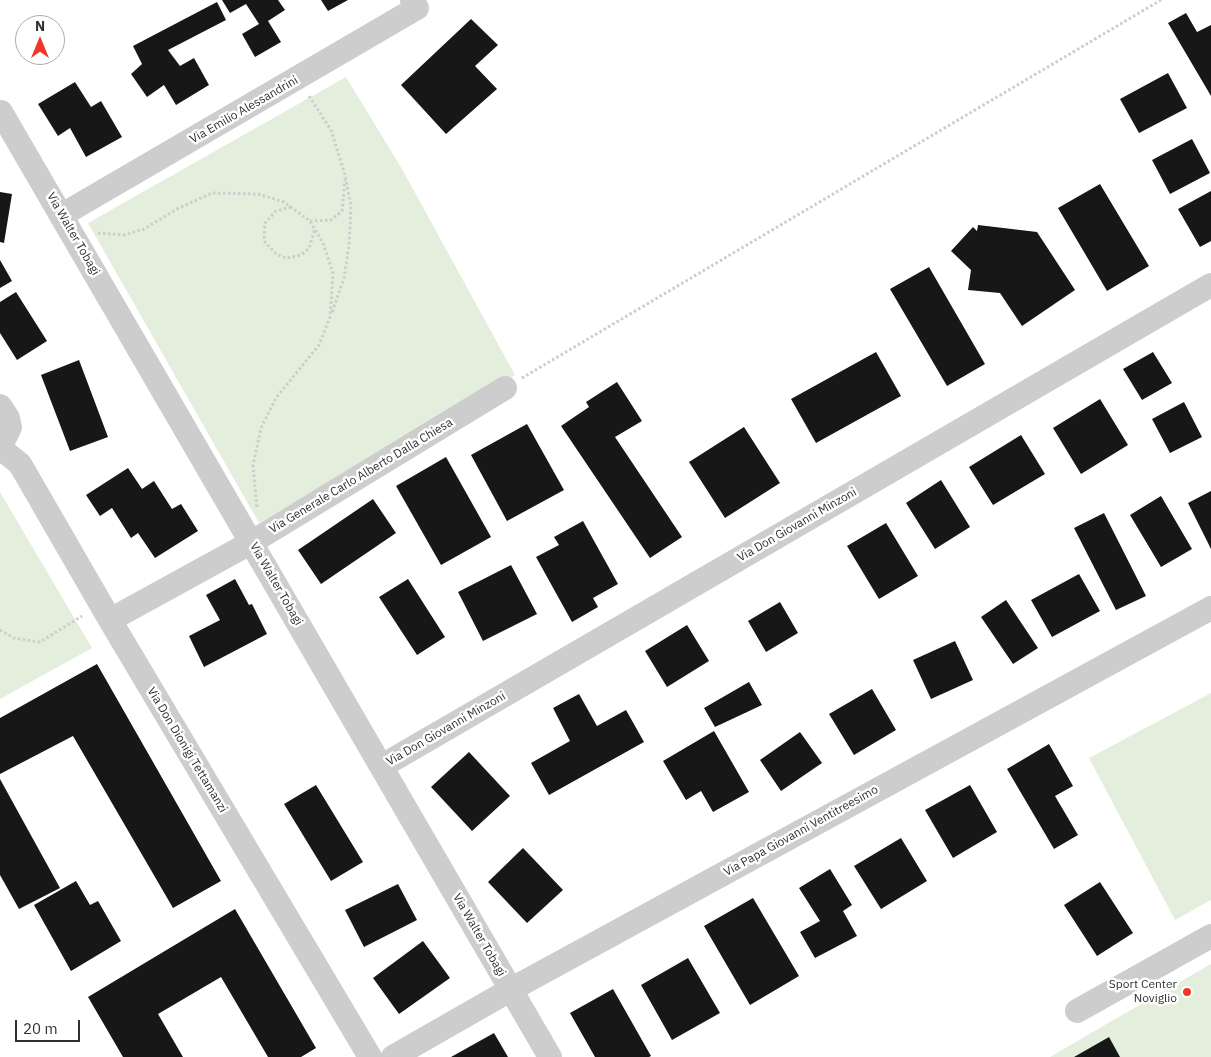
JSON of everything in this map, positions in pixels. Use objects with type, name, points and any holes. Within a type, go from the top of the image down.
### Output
[{"type":"street","name":"Via Emilio Alessandrini","points":[[65,221],[297,78],[417,8],[412,0]]},
{"type":"street","name":"Via Walter Tobagi","points":[[1,112],[550,1057]]},
{"type":"street","name":"Via Don Giovanni Minzoni","points":[[382,766],[1211,285]]},
{"type":"street","name":"Via Generale Carlo Alberto Dalla Chiesa","points":[[105,612],[252,542],[505,388]]},
{"type":"street","name":"Via Don Dionigi Tettamanzi","points":[[0,406],[8,418],[10,427],[0,448],[20,464],[105,612],[370,1057]]},
{"type":"street","name":"Via Papa Giovanni Ventitreesimo","points":[[393,1057],[510,990],[1211,608]]},
{"type":"street","points":[[1077,1012],[1211,936]]},
{"type":"path","points":[[505,388],[1161,0]]},
{"type":"path","points":[[252,542],[258,501],[253,466],[261,428],[276,398],[319,345],[344,278],[349,246],[350,206],[345,175],[331,130],[297,78]]},
{"type":"path","points":[[310,221],[331,220],[342,210],[345,175]]},
{"type":"path","points":[[65,221],[101,233],[124,235],[144,229],[178,208],[212,193],[258,194],[284,202],[310,221],[323,243],[333,273],[330,317]]},
{"type":"path","points":[[291,207],[276,211],[265,222],[264,241],[276,254],[286,258],[301,255],[309,248],[315,229]]},
{"type":"path","points":[[0,630],[14,638],[40,642],[76,621],[105,612]]},
{"type":"green space","points":[[346,77],[402,169],[515,375],[259,523],[88,223]]},
{"type":"green space","points":[[0,492],[92,648],[0,699]]},
{"type":"green space","points":[[1211,693],[1211,900],[1175,920],[1089,758]]},
{"type":"green space","name":"Sport Center Noviglio","points":[[1211,964],[1211,1057],[1050,1057],[1115,1019]]},
{"type":"building","points":[[222,0],[278,0],[285,10],[268,21],[281,42],[255,57],[242,34],[259,24],[246,4],[230,13]]},
{"type":"building","points":[[321,0],[348,0],[328,11]]},
{"type":"building","points":[[217,2],[226,20],[168,50],[180,66],[194,58],[209,85],[176,105],[164,85],[147,97],[131,74],[142,64],[133,46]]},
{"type":"building","points":[[1186,13],[1197,32],[1211,25],[1211,96],[1168,23]]},
{"type":"building","points":[[471,19],[498,45],[475,66],[497,89],[446,134],[401,85]]},
{"type":"building","points":[[1168,73],[1187,108],[1139,133],[1120,99]]},
{"type":"building","points":[[75,82],[91,107],[101,101],[122,137],[86,157],[70,128],[58,136],[38,104]]},
{"type":"building","points":[[1192,139],[1210,173],[1170,194],[1152,160]]},
{"type":"building","points":[[1100,184],[1149,266],[1107,291],[1058,208]]},
{"type":"building","points":[[1211,191],[1211,241],[1200,247],[1178,209]]},
{"type":"building","points":[[0,192],[12,194],[4,243],[0,242]]},
{"type":"building","points":[[978,225],[1037,232],[1075,290],[1022,326],[1000,293],[968,290],[971,270],[951,251],[973,227],[977,231]]},
{"type":"building","points":[[0,260],[12,281],[0,288]]},
{"type":"building","points":[[929,267],[985,364],[947,386],[890,289]]},
{"type":"building","points":[[16,292],[47,341],[17,360],[0,333],[0,302]]},
{"type":"building","points":[[876,352],[901,396],[816,443],[791,399]]},
{"type":"building","points":[[1153,352],[1172,383],[1142,400],[1123,369]]},
{"type":"building","points":[[79,360],[108,437],[70,451],[41,375]]},
{"type":"building","points":[[617,382],[642,421],[615,437],[682,537],[650,558],[561,426],[589,407],[586,402]]},
{"type":"building","points":[[1100,399],[1128,445],[1081,474],[1053,428]]},
{"type":"building","points":[[1184,402],[1202,437],[1170,453],[1152,419]]},
{"type":"building","points":[[527,424],[564,490],[507,521],[471,455]]},
{"type":"building","points":[[744,427],[780,483],[725,518],[689,462]]},
{"type":"building","points":[[1021,435],[1045,474],[993,505],[969,467]]},
{"type":"building","points":[[446,457],[491,537],[441,565],[396,486]]},
{"type":"building","points":[[128,468],[142,489],[154,481],[172,509],[181,504],[198,531],[155,558],[138,533],[131,538],[112,508],[100,516],[86,495]]},
{"type":"building","points":[[941,480],[970,527],[935,549],[906,503]]},
{"type":"building","points":[[1211,491],[1211,549],[1188,503]]},
{"type":"building","points":[[1161,496],[1192,549],[1161,567],[1130,515]]},
{"type":"building","points":[[373,499],[396,533],[321,584],[298,550]]},
{"type":"building","points":[[1104,513],[1146,596],[1116,610],[1074,528]]},
{"type":"building","points":[[583,521],[618,584],[593,598],[598,607],[572,622],[536,557],[559,545],[554,537]]},
{"type":"building","points":[[886,523],[918,576],[879,599],[847,546]]},
{"type":"building","points":[[511,565],[537,614],[483,641],[458,592]]},
{"type":"building","points":[[1079,574],[1100,611],[1052,637],[1031,600]]},
{"type":"building","points":[[235,579],[249,605],[252,604],[267,634],[204,667],[189,636],[220,620],[206,595]]},
{"type":"building","points":[[408,579],[445,637],[417,655],[379,597]]},
{"type":"building","points":[[1006,600],[1038,648],[1013,664],[981,617]]},
{"type":"building","points":[[780,602],[798,633],[766,652],[748,621]]},
{"type":"building","points":[[687,625],[709,661],[667,687],[645,651]]},
{"type":"building","points":[[955,641],[973,680],[931,699],[913,660]]},
{"type":"building","points":[[97,664],[221,881],[173,908],[73,736],[0,774],[0,718]]},
{"type":"building","points":[[749,682],[762,705],[715,727],[704,708]]},
{"type":"building","points":[[872,689],[896,730],[854,755],[829,714]]},
{"type":"building","points":[[579,694],[597,726],[626,710],[644,742],[549,795],[531,763],[570,741],[553,708]]},
{"type":"building","points":[[714,731],[749,792],[713,812],[701,791],[686,800],[663,761]]},
{"type":"building","points":[[800,732],[822,763],[781,791],[760,760]]},
{"type":"building","points":[[1049,744],[1073,786],[1055,796],[1078,835],[1054,849],[1007,769]]},
{"type":"building","points":[[469,752],[510,796],[472,831],[431,787]]},
{"type":"building","points":[[0,779],[60,888],[19,909],[0,875]]},
{"type":"building","points":[[316,785],[363,862],[331,881],[284,804]]},
{"type":"building","points":[[970,785],[997,832],[953,858],[925,810]]},
{"type":"building","points":[[901,838],[927,881],[881,909],[854,866]]},
{"type":"building","points":[[523,848],[563,890],[527,923],[488,882]]},
{"type":"building","points":[[830,869],[852,905],[843,911],[857,936],[815,958],[800,932],[820,921],[799,888]]},
{"type":"building","points":[[76,881],[90,905],[98,901],[121,941],[71,971],[34,905]]},
{"type":"building","points":[[1100,882],[1133,933],[1097,956],[1064,905]]},
{"type":"building","points":[[398,884],[417,920],[364,947],[345,910]]},
{"type":"building","points":[[753,898],[799,976],[750,1005],[704,926]]},
{"type":"building","points":[[235,909],[316,1048],[301,1057],[268,1057],[221,977],[158,1014],[183,1057],[123,1057],[88,997]]},
{"type":"building","points":[[423,941],[450,978],[399,1014],[373,978]]},
{"type":"building","points":[[688,958],[720,1013],[672,1040],[641,985]]},
{"type":"building","points":[[613,989],[651,1056],[595,1057],[570,1013]]},
{"type":"building","points":[[494,1033],[508,1057],[451,1057]]},
{"type":"building","points":[[1109,1037],[1120,1057],[1074,1057]]},
{"type":"place","name":"Sport Center Noviglio","points":[[1187,992]]}]
